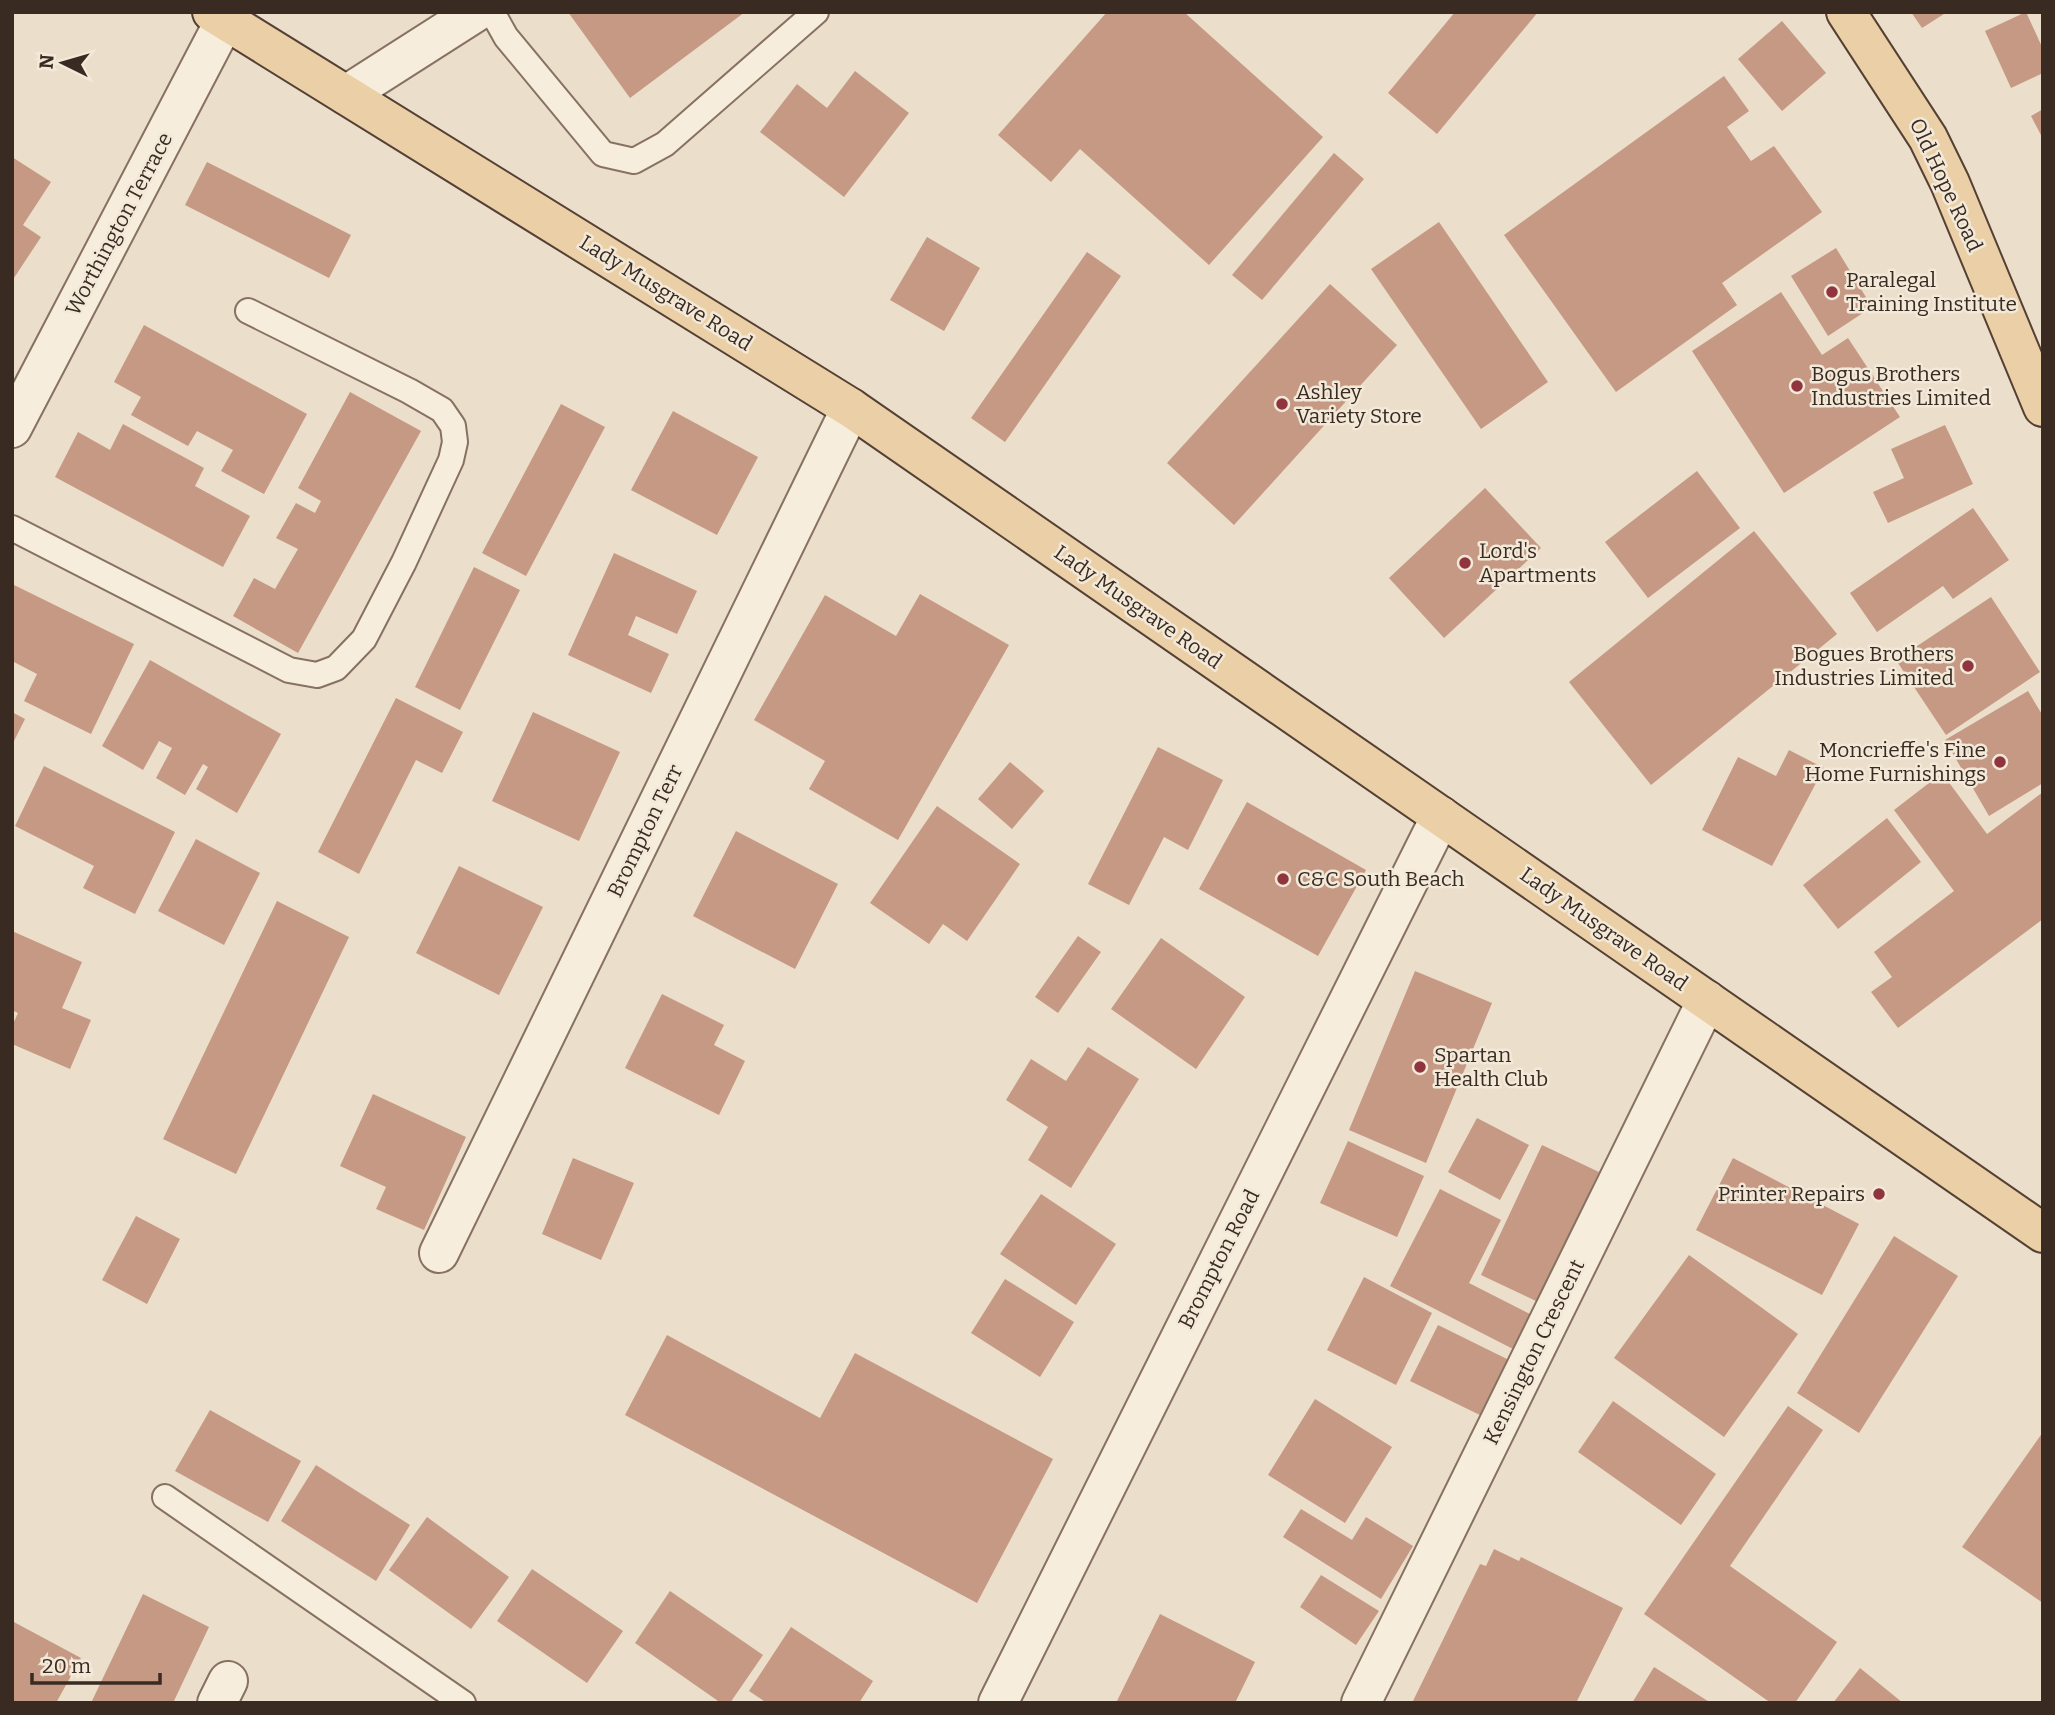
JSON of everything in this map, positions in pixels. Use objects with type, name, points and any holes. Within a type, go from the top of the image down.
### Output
[{"type":"main road","name":"Old Hope Road","points":[[1846,12],[1928,138],[1950,183],[2043,407]]},
{"type":"main road","name":"Lady Musgrave Road","points":[[219,16],[851,408],[2043,1233]]},
{"type":"street","points":[[346,95],[476,12]]},
{"type":"street","name":"Worthington Terrace","points":[[12,428],[219,16]]},
{"type":"street","name":"Brompton Terr","points":[[439,1253],[851,408]]},
{"type":"street","name":"Brompton Road","points":[[998,1703],[1441,816]]},
{"type":"street","name":"Kensington Crescent","points":[[1361,1703],[1707,1000]]},
{"type":"lane","points":[[492,12],[506,37],[603,154],[634,161],[665,144],[816,12]]},
{"type":"lane","points":[[12,528],[289,670],[317,675],[336,668],[364,639],[404,562],[451,460],[455,442],[453,426],[442,410],[409,391],[248,311]]},
{"type":"lane","points":[[165,1497],[463,1703]]},
{"type":"building","points":[[568,12],[745,12],[630,98]]},
{"type":"building","points":[[1107,12],[1184,12],[1323,137],[1209,265],[1080,149],[1051,182],[998,135]]},
{"type":"building","points":[[1455,12],[1538,12],[1437,134],[1388,93]]},
{"type":"building","points":[[1911,12],[1947,12],[1922,28]]},
{"type":"building","points":[[2026,12],[2043,49],[2043,73],[2011,88],[1985,31]]},
{"type":"building","points":[[1782,21],[1826,73],[1782,111],[1738,59]]},
{"type":"building","points":[[855,71],[909,113],[844,197],[760,132],[797,84],[827,108]]},
{"type":"building","points":[[1724,76],[1749,111],[1727,127],[1751,161],[1774,146],[1822,212],[1722,283],[1737,305],[1616,392],[1504,235]]},
{"type":"building","points":[[2043,109],[2043,139],[2031,116]]},
{"type":"building","points":[[1334,153],[1364,179],[1262,300],[1232,275]]},
{"type":"building","points":[[12,157],[51,182],[23,225],[41,237],[12,281]]},
{"type":"building","points":[[207,162],[351,235],[329,278],[185,205]]},
{"type":"building","points":[[1439,222],[1548,382],[1481,429],[1371,269]]},
{"type":"building","points":[[927,237],[980,268],[944,331],[890,300]]},
{"type":"building","name":"Paralegal Training Institute","points":[[1836,248],[1872,307],[1828,336],[1791,276]]},
{"type":"building","points":[[1087,252],[1121,276],[1005,442],[971,418]]},
{"type":"building","name":"Ashley Variety Store","points":[[1330,284],[1397,345],[1234,525],[1167,463]]},
{"type":"building","name":"Bogus Brothers Industries Limited","points":[[1781,292],[1822,355],[1848,338],[1900,417],[1784,493],[1692,351]]},
{"type":"building","points":[[144,325],[307,414],[264,494],[221,471],[233,450],[197,431],[188,446],[131,415],[141,397],[114,382]]},
{"type":"building","points":[[350,392],[421,431],[298,653],[233,616],[254,578],[275,589],[298,549],[276,538],[296,503],[315,513],[321,501],[298,488]]},
{"type":"building","points":[[561,404],[605,427],[526,576],[482,553]]},
{"type":"building","points":[[673,411],[758,457],[717,535],[631,490]]},
{"type":"building","points":[[123,424],[204,468],[195,486],[250,516],[223,567],[55,477],[78,432],[110,450]]},
{"type":"building","points":[[1945,425],[1973,484],[1888,523],[1873,492],[1904,478],[1891,449]]},
{"type":"building","points":[[1697,471],[1740,528],[1648,598],[1605,542]]},
{"type":"building","name":"Lord's Apartments","points":[[1485,488],[1541,548],[1444,638],[1389,578]]},
{"type":"building","points":[[1973,508],[2009,560],[1953,599],[1943,586],[1877,632],[1850,593]]},
{"type":"building","points":[[1754,531],[1837,634],[1651,785],[1569,682]]},
{"type":"building","points":[[614,553],[697,591],[677,634],[636,616],[628,635],[669,654],[651,693],[568,655]]},
{"type":"building","points":[[474,567],[520,590],[460,710],[415,687]]},
{"type":"building","points":[[12,584],[134,644],[91,734],[24,701],[37,674],[12,661]]},
{"type":"building","points":[[920,594],[1009,645],[898,840],[809,789],[825,761],[754,720],[825,595],[896,636]]},
{"type":"building","name":"Bogues Brothers Industries Limited","points":[[1991,597],[2040,672],[1946,735],[1896,660]]},
{"type":"building","points":[[150,660],[281,734],[237,813],[196,789],[208,767],[203,764],[185,795],[156,778],[172,748],[159,741],[143,770],[102,746]]},
{"type":"building","name":"Moncrieffe's Fine Home Furnishings","points":[[2028,691],[2043,716],[2043,783],[1989,816],[1945,740]]},
{"type":"building","points":[[396,698],[463,732],[442,773],[416,760],[359,874],[318,852]]},
{"type":"building","points":[[12,712],[25,719],[12,745]]},
{"type":"building","points":[[533,712],[620,752],[579,841],[492,801]]},
{"type":"building","points":[[1158,747],[1223,780],[1188,850],[1164,837],[1129,905],[1088,884]]},
{"type":"building","points":[[1789,750],[1824,768],[1772,866],[1702,830],[1738,757],[1776,776]]},
{"type":"building","points":[[1010,762],[1044,791],[1012,829],[978,799]]},
{"type":"building","points":[[44,766],[175,832],[135,914],[83,888],[94,866],[15,826]]},
{"type":"building","points":[[1942,773],[1987,834],[2043,792],[2043,919],[1898,1028],[1871,992],[1892,977],[1874,952],[1954,891],[1894,810]]},
{"type":"building","name":"C&C South Beach","points":[[1247,802],[1366,870],[1318,956],[1199,889]]},
{"type":"building","points":[[937,806],[1020,864],[967,941],[943,924],[929,944],[870,903]]},
{"type":"building","points":[[1887,818],[1921,862],[1838,929],[1803,885]]},
{"type":"building","points":[[736,831],[838,884],[795,969],[693,916]]},
{"type":"building","points":[[196,839],[260,873],[224,945],[158,911]]},
{"type":"building","points":[[459,866],[543,907],[499,995],[416,953]]},
{"type":"building","points":[[277,901],[349,937],[236,1174],[163,1139]]},
{"type":"building","points":[[12,931],[82,962],[62,1008],[91,1020],[70,1069],[12,1044],[12,1026],[18,1013],[12,1010]]},
{"type":"building","points":[[1078,936],[1101,952],[1058,1013],[1035,997]]},
{"type":"building","points":[[1161,938],[1245,997],[1196,1069],[1111,1009]]},
{"type":"building","name":"Spartan Health Club","points":[[1415,971],[1492,1003],[1426,1163],[1349,1130]]},
{"type":"building","points":[[662,994],[724,1025],[714,1045],[745,1061],[719,1115],[625,1068]]},
{"type":"building","points":[[1088,1047],[1139,1079],[1071,1188],[1028,1160],[1048,1127],[1006,1100],[1031,1059],[1066,1081]]},
{"type":"building","points":[[373,1094],[466,1137],[424,1230],[376,1209],[386,1187],[340,1166]]},
{"type":"building","points":[[1477,1118],[1529,1145],[1500,1200],[1448,1172]]},
{"type":"building","points":[[1348,1141],[1424,1176],[1397,1237],[1320,1203]]},
{"type":"building","points":[[1542,1145],[1599,1172],[1538,1302],[1481,1275]]},
{"type":"building","points":[[573,1158],[634,1183],[601,1260],[542,1234]]},
{"type":"building","points":[[1733,1158],[1859,1224],[1822,1295],[1696,1230]]},
{"type":"building","points":[[1440,1189],[1501,1220],[1469,1283],[1530,1314],[1513,1349],[1390,1286]]},
{"type":"building","points":[[1041,1194],[1116,1244],[1076,1305],[1000,1254]]},
{"type":"building","points":[[136,1216],[180,1239],[147,1304],[102,1280]]},
{"type":"building","points":[[1894,1236],[1958,1276],[1859,1433],[1797,1393]]},
{"type":"building","points":[[1689,1255],[1798,1334],[1724,1437],[1614,1358]]},
{"type":"building","points":[[1364,1277],[1432,1313],[1396,1385],[1327,1350]]},
{"type":"building","points":[[1005,1279],[1074,1322],[1040,1377],[971,1333]]},
{"type":"building","points":[[1438,1325],[1511,1361],[1484,1417],[1410,1381]]},
{"type":"building","points":[[667,1335],[820,1418],[855,1353],[1053,1459],[977,1603],[625,1415]]},
{"type":"building","points":[[1315,1399],[1392,1447],[1345,1523],[1268,1475]]},
{"type":"building","points":[[1613,1401],[1716,1474],[1681,1525],[1578,1452]]},
{"type":"building","points":[[1788,1406],[1823,1430],[1730,1566],[1837,1642],[1795,1703],[1771,1703],[1644,1614]]},
{"type":"building","points":[[210,1410],[301,1461],[268,1522],[175,1471]]},
{"type":"building","points":[[2043,1432],[2043,1603],[1962,1547]]},
{"type":"building","points":[[316,1465],[410,1525],[376,1581],[281,1521]]},
{"type":"building","points":[[1301,1509],[1352,1540],[1366,1517],[1413,1546],[1381,1599],[1283,1537]]},
{"type":"building","points":[[427,1517],[509,1577],[471,1629],[389,1570]]},
{"type":"building","points":[[1494,1549],[1519,1561],[1521,1557],[1623,1608],[1576,1703],[1412,1703],[1480,1564],[1486,1566]]},
{"type":"building","points":[[532,1569],[623,1631],[587,1683],[497,1621]]},
{"type":"building","points":[[1321,1575],[1379,1611],[1356,1645],[1300,1607]]},
{"type":"building","points":[[670,1591],[763,1655],[730,1703],[721,1703],[635,1643]]},
{"type":"building","points":[[143,1594],[209,1627],[173,1703],[91,1703]]},
{"type":"building","points":[[1160,1614],[1255,1662],[1235,1703],[1116,1703]]},
{"type":"building","points":[[12,1621],[81,1658],[56,1703],[12,1703]]},
{"type":"building","points":[[791,1627],[873,1681],[859,1703],[767,1703],[749,1691]]},
{"type":"building","points":[[1654,1667],[1711,1703],[1632,1703]]},
{"type":"building","points":[[1860,1668],[1903,1703],[1833,1703]]},
{"type":"place","name":"Paralegal Training Institute","points":[[1832,292]]},
{"type":"place","name":"Bogus Brothers Industries Limited","points":[[1797,386]]},
{"type":"place","name":"Ashley Variety Store","points":[[1282,404]]},
{"type":"place","name":"Lord's Apartments","points":[[1465,563]]},
{"type":"place","name":"Bogues Brothers Industries Limited","points":[[1968,666]]},
{"type":"place","name":"Moncrieffe's Fine Home Furnishings","points":[[2000,762]]},
{"type":"place","name":"C&C South Beach","points":[[1283,879]]},
{"type":"place","name":"Spartan Health Club","points":[[1420,1067]]},
{"type":"place","name":"Printer Repairs","points":[[1879,1194]]}]
